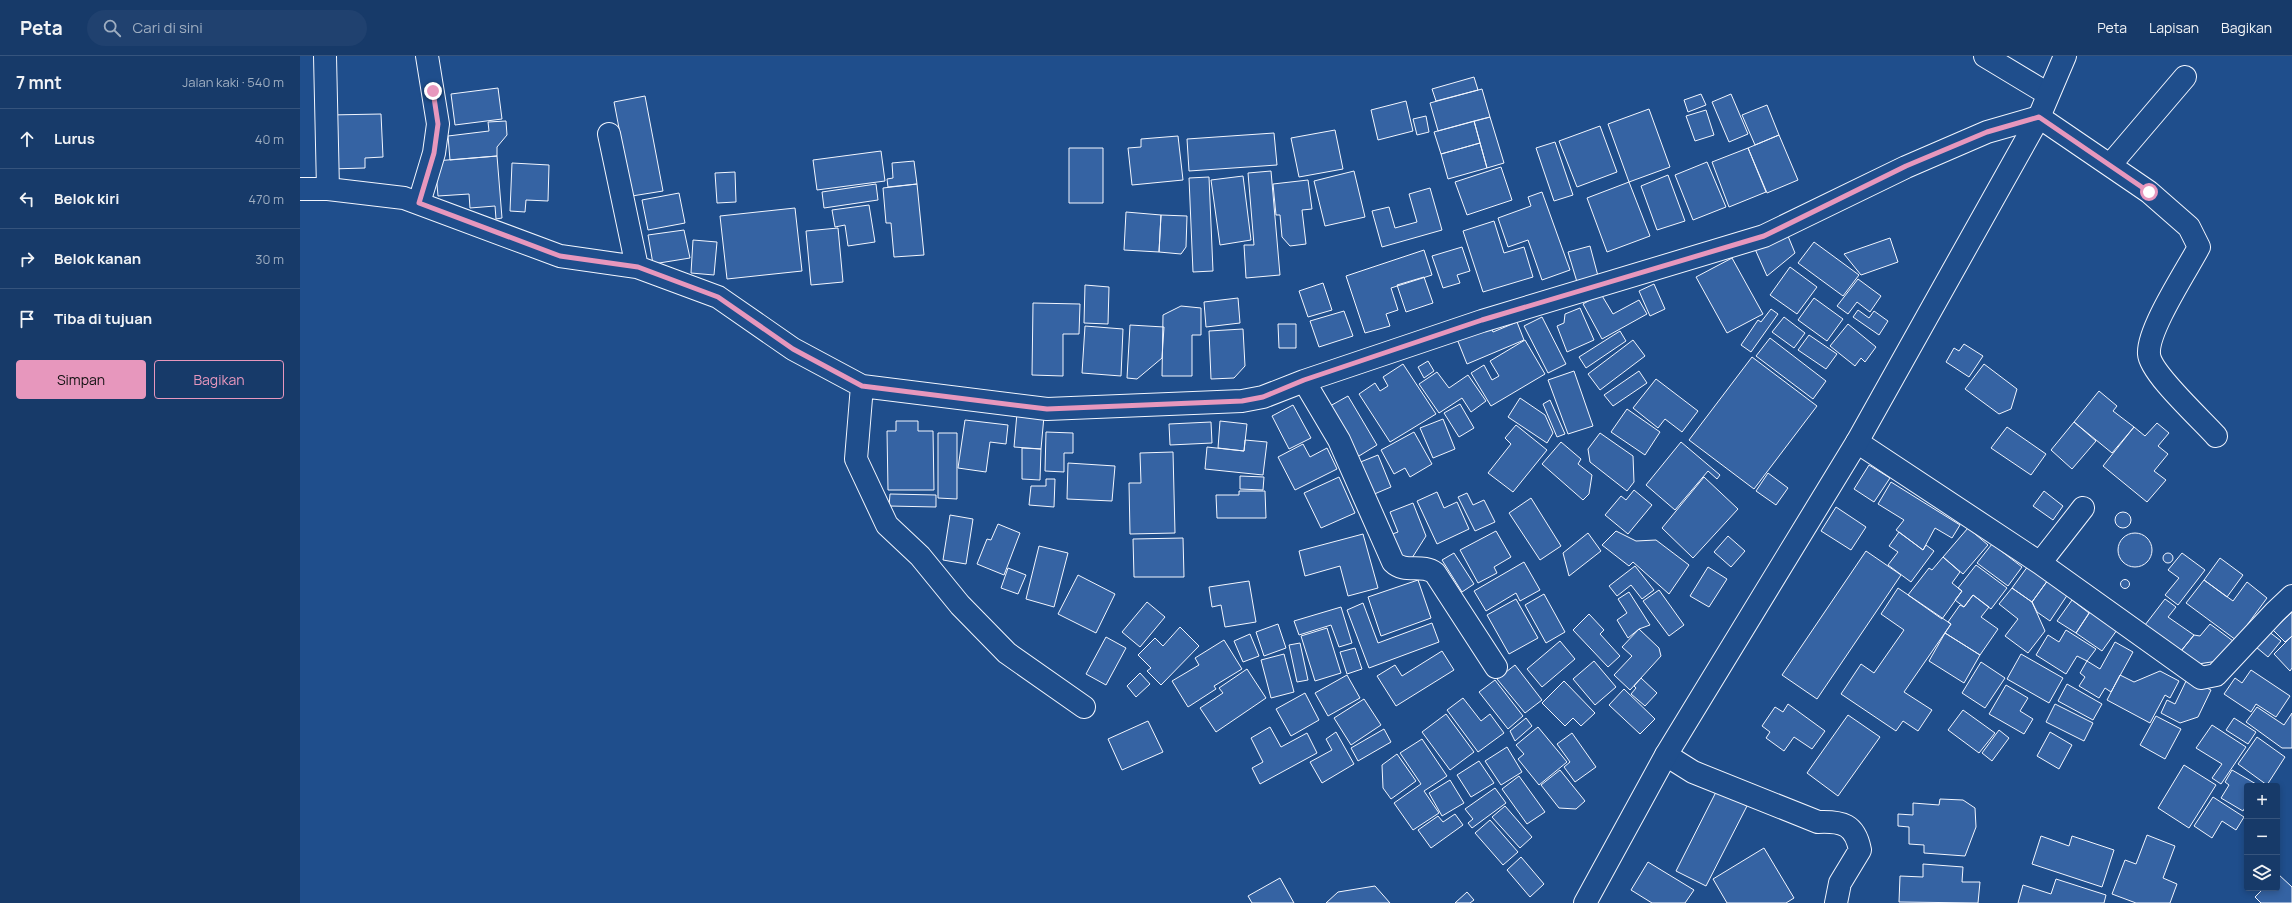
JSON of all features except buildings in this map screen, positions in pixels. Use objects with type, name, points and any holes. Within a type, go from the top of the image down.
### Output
[{"type":"main road","points":[[325,56],[328,189]]},
{"type":"main road","points":[[419,203],[434,153],[438,124],[427,56]]},
{"type":"main road","points":[[1985,56],[2048,94]]},
{"type":"main road","points":[[1585,903],[1666,756],[1857,442],[2039,117],[2065,56]]},
{"type":"main road","points":[[2110,165],[2185,77]]},
{"type":"main road","points":[[300,189],[328,189],[404,198],[560,256],[638,267],[718,297],[793,349],[862,386],[1047,409],[1242,401],[1263,397],[1304,380],[1482,320],[1764,236],[1928,157],[1987,132],[2039,117]]},
{"type":"main road","points":[[2039,117],[2149,192],[2176,214],[2189,227],[2199,247],[2152,335],[2149,355],[2162,379],[2216,436]]},
{"type":"main road","points":[[609,134],[638,267]]},
{"type":"main road","points":[[1304,380],[1339,440],[1393,562],[1401,569],[1420,568],[1435,573],[1496,667]]},
{"type":"main road","points":[[862,386],[856,459],[887,525],[920,556],[960,605],[1007,653],[1084,707]]},
{"type":"main road","points":[[1857,442],[2040,563],[2201,678],[2216,675],[2292,596]]},
{"type":"main road","points":[[2040,563],[2083,508]]},
{"type":"main road","points":[[1666,756],[1693,772],[1818,822],[1833,822],[1847,826],[1857,835],[1860,850],[1840,883],[1836,903]]},
{"type":"route","points":[[433,91],[438,124],[434,153],[419,203],[560,256],[638,267],[718,297],[793,349],[862,386],[1047,409],[1242,401],[1263,397],[1304,380],[1385,354],[1482,320],[1558,299],[1642,272],[1764,236],[1906,166],[1987,132],[2039,117],[2149,192]]}]
